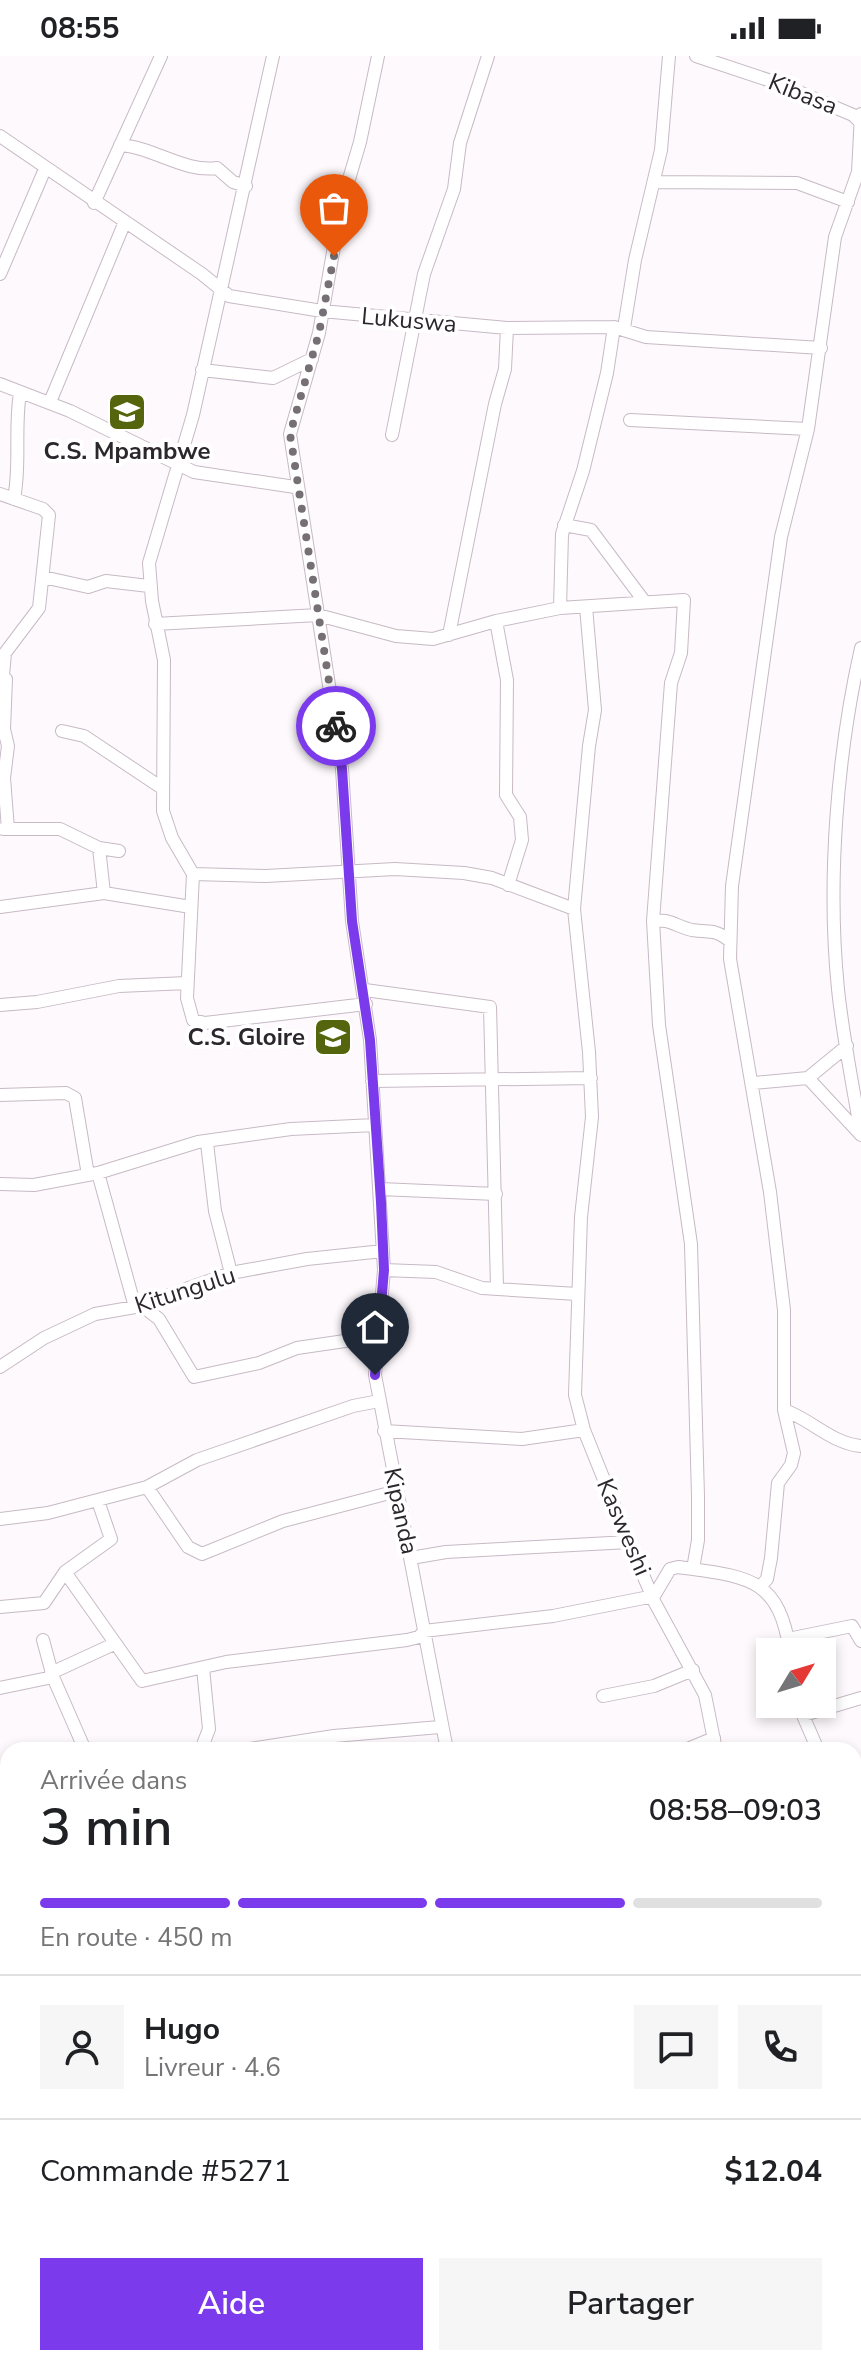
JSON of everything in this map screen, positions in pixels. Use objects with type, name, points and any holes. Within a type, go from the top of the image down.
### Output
[{"type":"street","points":[[94,203],[161,56]]},
{"type":"street","points":[[273,56],[221,293],[177,466],[150,556],[149,586],[164,660],[162,788],[168,827],[193,874],[187,983],[191,1017],[202,1023],[366,1004]]},
{"type":"street","name":"Kipanda","points":[[378,56],[360,142],[341,206],[312,359],[290,434],[295,487],[342,769],[352,921],[365,990],[384,1270],[379,1336],[374,1357],[379,1401],[445,1742]]},
{"type":"street","points":[[392,435],[424,274],[451,200],[460,143],[488,56]]},
{"type":"street","points":[[560,608],[560,546],[564,525],[600,402],[655,182],[661,150],[669,56]]},
{"type":"street","name":"Kibasa","points":[[696,56],[780,84],[861,120]]},
{"type":"street","points":[[760,1587],[767,1579],[771,1558],[778,1483],[794,1457],[784,1410],[782,1282],[754,1083],[729,940],[733,869],[776,568],[808,429],[835,237],[858,172],[861,120]]},
{"type":"street","points":[[0,136],[124,224],[202,274],[221,293]]},
{"type":"street","points":[[120,145],[153,150],[200,170],[217,168],[233,182],[246,186]]},
{"type":"street","points":[[0,274],[3,259],[45,169]]},
{"type":"street","points":[[655,182],[797,183],[848,202]]},
{"type":"street","points":[[50,402],[124,224]]},
{"type":"street","name":"Lukuswa","points":[[221,293],[322,311],[416,321],[507,328],[619,327],[646,337],[821,348]]},
{"type":"street","points":[[449,635],[495,404],[505,369],[507,328]]},
{"type":"street","points":[[202,370],[273,378],[312,359]]},
{"type":"street","points":[[0,384],[50,402],[177,466],[202,474],[295,487]]},
{"type":"street","points":[[14,499],[19,472],[15,443],[20,393]]},
{"type":"street","points":[[630,420],[808,429]]},
{"type":"street","points":[[0,494],[43,509],[49,515],[39,608],[5,653],[1,675],[6,679],[4,729],[8,746],[4,778],[4,829],[60,829],[99,848],[119,851]]},
{"type":"street","points":[[564,525],[591,530],[644,601]]},
{"type":"street","points":[[43,577],[88,587],[106,581],[149,586]]},
{"type":"street","points":[[155,624],[318,615],[396,636],[433,639],[496,621],[560,608],[679,597],[685,603],[681,653],[671,683],[653,921],[659,1025],[691,1244],[698,1496],[698,1540],[693,1569]]},
{"type":"street","name":"Kasweshi","points":[[586,607],[595,721],[574,909],[592,1117],[577,1294],[574,1378],[584,1430],[641,1569],[705,1695],[715,1742]]},
{"type":"street","points":[[496,621],[507,680],[506,795],[520,817],[522,840],[508,885]]},
{"type":"street","points":[[861,648],[848,718],[836,855],[835,945],[861,1135]]},
{"type":"street","points":[[62,731],[84,736],[162,788]]},
{"type":"street","points":[[99,848],[104,893]]},
{"type":"street","points":[[193,874],[350,874],[377,869],[464,873],[574,909]]},
{"type":"street","points":[[0,907],[104,893],[191,907]]},
{"type":"street","points":[[653,921],[671,921],[691,930],[715,931],[729,940]]},
{"type":"street","points":[[0,1005],[37,1002],[119,986],[187,983]]},
{"type":"street","points":[[365,990],[490,1007],[497,1287]]},
{"type":"street","points":[[754,1083],[808,1078],[847,1046]]},
{"type":"street","points":[[372,1081],[591,1078]]},
{"type":"street","points":[[808,1078],[861,1135]]},
{"type":"street","points":[[0,1095],[66,1093],[75,1098],[93,1174],[138,1306],[164,1326],[194,1377],[259,1363],[297,1348],[379,1336]]},
{"type":"street","points":[[0,1184],[34,1185],[93,1174],[190,1143],[291,1129],[375,1125]]},
{"type":"street","points":[[207,1143],[215,1211],[231,1273]]},
{"type":"street","points":[[379,1170],[408,1190]]},
{"type":"street","points":[[380,1189],[496,1194]]},
{"type":"street","name":"Kitungulu","points":[[0,1367],[79,1319],[138,1306],[231,1273],[307,1259],[383,1251]]},
{"type":"street","points":[[384,1270],[426,1271],[482,1288],[577,1294]]},
{"type":"street","points":[[0,1519],[28,1517],[147,1487],[197,1460],[379,1401]]},
{"type":"street","points":[[784,1410],[805,1418],[838,1442],[861,1446]]},
{"type":"street","points":[[384,1431],[522,1439],[584,1430]]},
{"type":"street","points":[[147,1487],[188,1547],[202,1554],[283,1521],[397,1491]]},
{"type":"street","points":[[0,1607],[44,1603],[65,1572],[111,1539],[98,1501]]},
{"type":"street","points":[[411,1558],[446,1552],[629,1542]]},
{"type":"street","points":[[641,1569],[693,1569],[760,1587],[779,1605],[787,1638]]},
{"type":"street","points":[[65,1572],[142,1681],[203,1668],[407,1640],[419,1637],[424,1631],[553,1616],[654,1596],[670,1569]]},
{"type":"street","points":[[813,1638],[854,1626],[861,1641]]},
{"type":"street","points":[[43,1640],[52,1675],[81,1742]]},
{"type":"street","points":[[0,1688],[52,1675],[114,1644]]},
{"type":"street","points":[[203,1668],[209,1729],[204,1742]]},
{"type":"street","points":[[603,1696],[654,1686],[693,1670]]},
{"type":"street","points":[[836,1703],[861,1698]]},
{"type":"street","points":[[805,1718],[815,1742]]},
{"type":"street","points":[[295,1742],[440,1727]]},
{"type":"way so far","points":[[334,256],[319,333],[290,434],[297,496],[336,726]]},
{"type":"place","name":"C.S. Mpambwe","points":[[127,412]]},
{"type":"place","name":"C.S. Gloire","points":[[333,1037]]},
{"type":"route","points":[[336,726],[342,769],[352,921],[365,990],[370,1040],[381,1202],[384,1270],[382,1316],[374,1357],[375,1375]]}]
